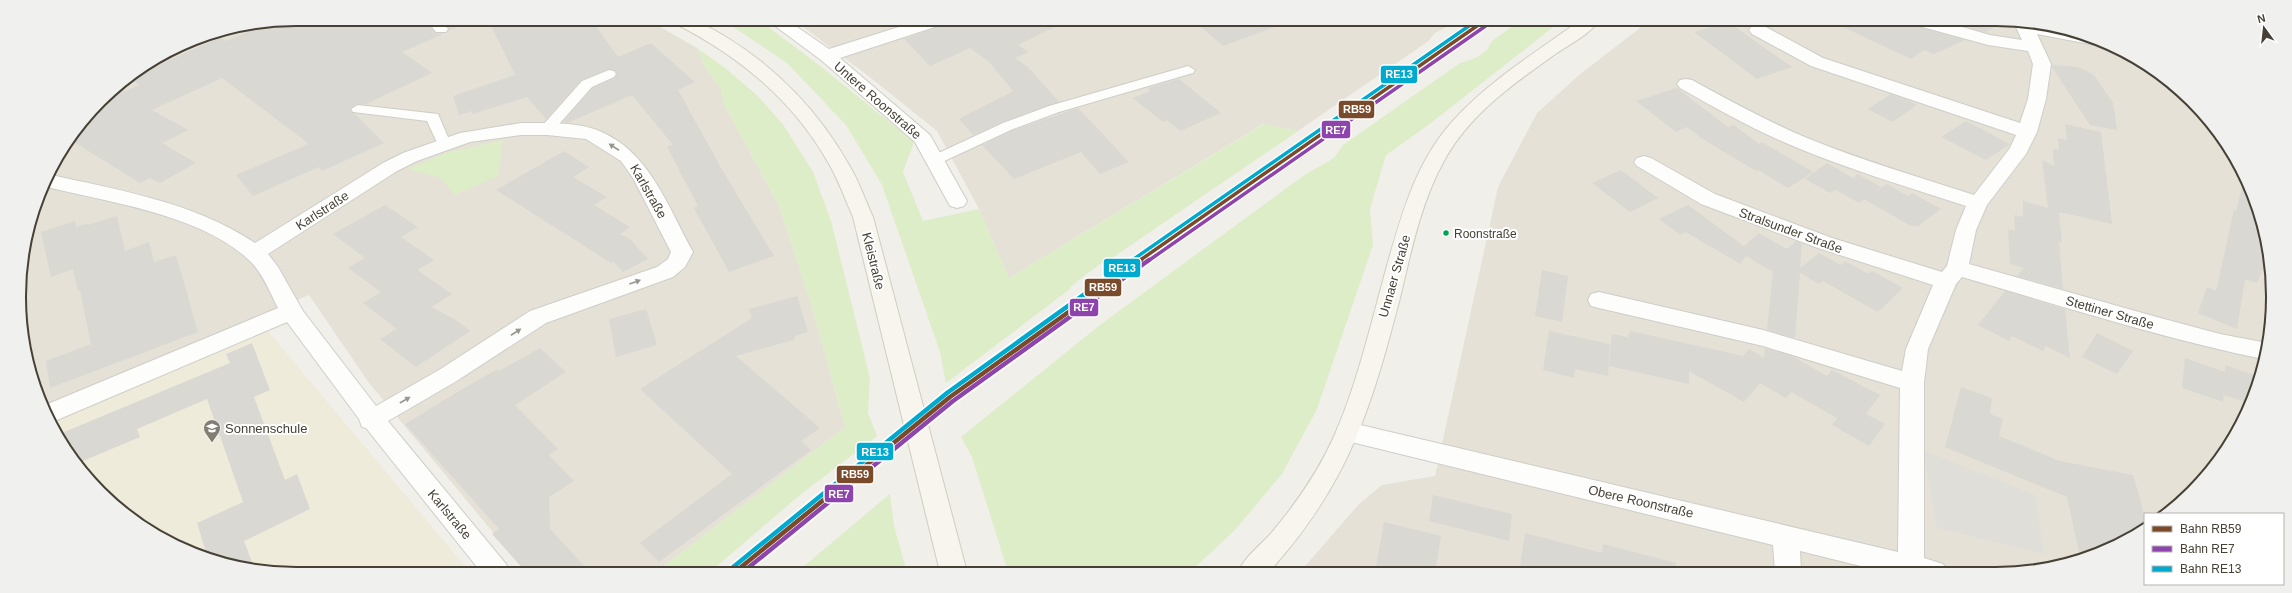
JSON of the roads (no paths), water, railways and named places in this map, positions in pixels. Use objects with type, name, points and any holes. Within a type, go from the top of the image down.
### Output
[{"type":"main road","name":"Kleistraße","points":[[694,26],[730,47],[785,91],[814,127],[839,165],[863,217],[953,567]]},
{"type":"main road","name":"Unnaer Straße","points":[[1255,567],[1298,518],[1326,475],[1348,432],[1421,184],[1443,146],[1472,112],[1492,94],[1583,26]]},
{"type":"street","name":"Untere Roonstraße","points":[[784,26],[826,56],[924,139],[957,201]]},
{"type":"street","points":[[826,56],[919,26]]},
{"type":"street","points":[[1939,26],[1988,40],[2036,47]]},
{"type":"street","points":[[1923,567],[1912,383],[1917,349],[1952,274],[1966,230],[1978,203],[2019,150],[2027,132],[2037,99],[2042,64],[2036,47],[2024,28]]},
{"type":"street","points":[[1758,30],[1824,64],[2027,132]]},
{"type":"street","points":[[1686,84],[1738,114],[1778,133],[1837,156],[1978,203]]},
{"type":"street","name":"Karlstraße","points":[[255,254],[390,166],[444,144],[491,133],[547,129],[591,134],[628,157],[642,176],[682,252],[681,259],[665,272],[538,317],[447,376],[371,420]]},
{"type":"street","name":"Stralsunder Straße","points":[[1644,162],[1708,199],[1825,243],[1952,274]]},
{"type":"street","name":"Karlstraße","points":[[52,182],[135,202],[190,218],[228,235],[255,254],[270,271],[292,311],[371,420],[493,567]]},
{"type":"street","name":"Stettiner Straße","points":[[1952,274],[2220,342],[2261,350]]},
{"type":"street","points":[[1599,300],[1763,338],[1912,383]]},
{"type":"street","points":[[52,412],[292,311]]},
{"type":"street","name":"Obere Roonstraße","points":[[1348,432],[1786,535],[1915,567]]},
{"type":"street","points":[[1786,535],[1788,567]]},
{"type":"lane","points":[[935,160],[1008,126],[1054,109],[1188,70]]},
{"type":"lane","points":[[547,129],[586,84],[609,74]]},
{"type":"lane","points":[[358,109],[433,117],[444,144]]},
{"type":"rail line","name":"RE13","points":[[733,567],[947,393],[1208,206],[1469,26]]},
{"type":"rail line","name":"RB59","points":[[741,567],[950,397],[1211,210],[1477,26]]},
{"type":"rail line","name":"RE7","points":[[749,567],[953,401],[1214,214],[1486,26]]},
{"type":"place","name":"Roonstraße","points":[[1446,233]]},
{"type":"place","name":"Sonnenschule","points":[[212,443]]}]
